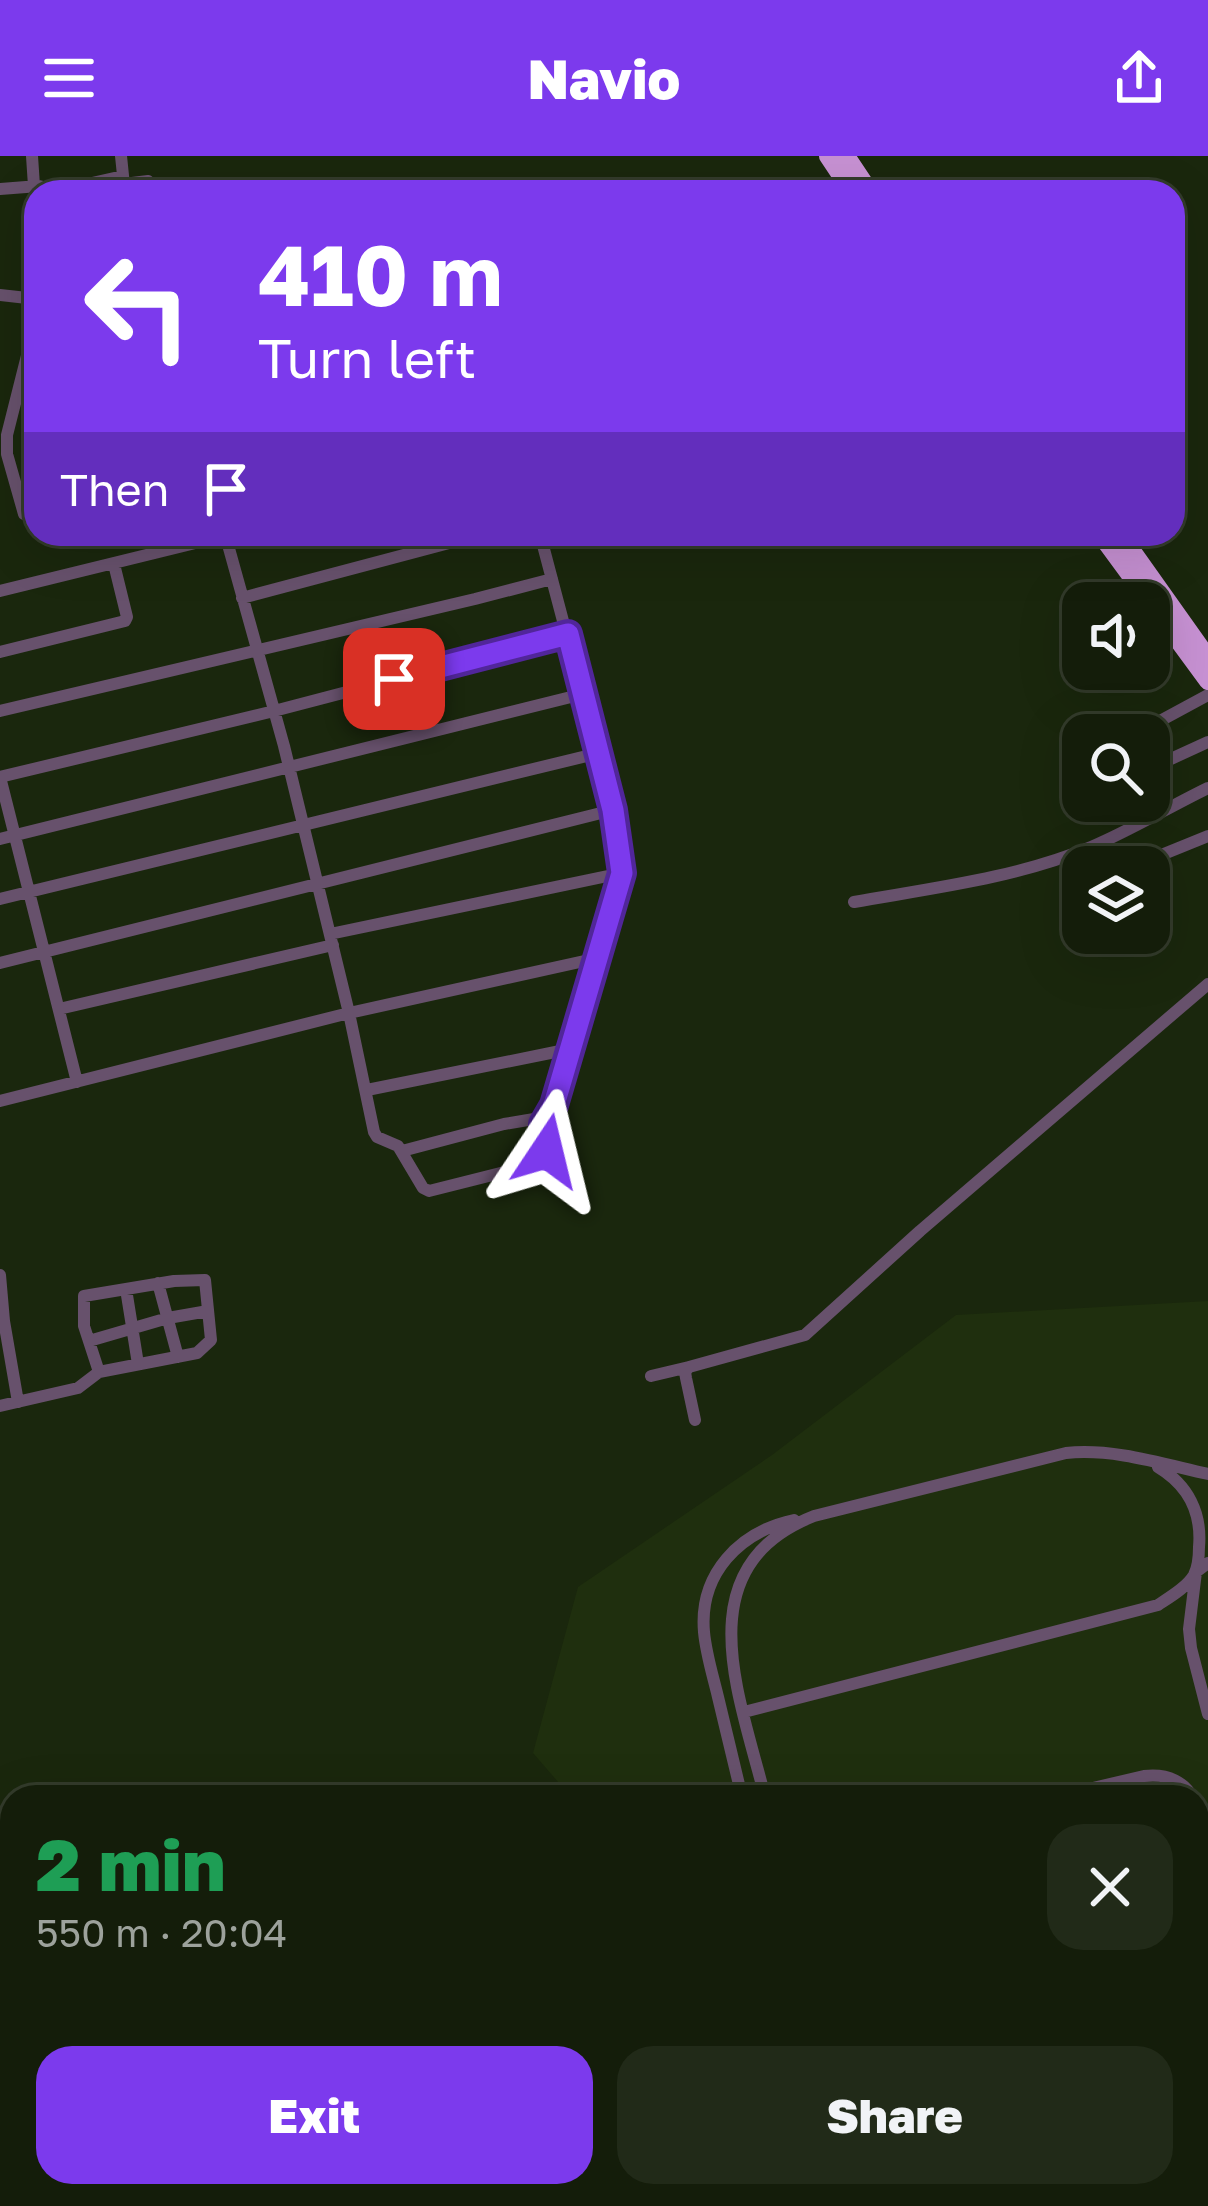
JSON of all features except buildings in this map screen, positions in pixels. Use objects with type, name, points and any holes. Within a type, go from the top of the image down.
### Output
[{"type":"highway","points":[[1124,548],[1208,656]]},
{"type":"highway","points":[[1124,548],[1208,681]]},
{"type":"street","points":[[24,368],[7,435],[7,454],[24,514]]},
{"type":"street","points":[[0,591],[184,546]]},
{"type":"street","points":[[230,546],[304,826],[377,1137],[398,1146],[429,1191],[544,1162],[543,1124],[554,1105],[622,873],[613,810],[543,546]]},
{"type":"street","points":[[242,598],[438,546]]},
{"type":"street","points":[[0,652],[125,621],[114,564]]},
{"type":"street","points":[[0,711],[552,579]]},
{"type":"street","points":[[77,1082],[29,892],[7,837],[0,777],[568,634]]},
{"type":"street","points":[[7,837],[584,694]]},
{"type":"street","points":[[1170,716],[1208,695]]},
{"type":"street","points":[[1170,759],[1208,742]]},
{"type":"street","points":[[0,899],[599,753]]},
{"type":"street","points":[[854,902],[974,881],[1058,859],[1094,846],[1208,788]]},
{"type":"street","points":[[0,963],[613,810]]},
{"type":"street","points":[[1170,851],[1208,836]]},
{"type":"street","points":[[58,1009],[331,939],[622,873]]},
{"type":"street","points":[[0,1102],[349,1013],[598,958]]},
{"type":"street","points":[[651,1376],[805,1335],[1208,984]]},
{"type":"street","points":[[367,1090],[570,1049]]},
{"type":"street","points":[[402,1151],[545,1117]]},
{"type":"street","points":[[0,1275],[5,1361],[18,1402]]},
{"type":"street","points":[[0,1406],[78,1388],[99,1372],[197,1353],[211,1340],[205,1280],[84,1296],[84,1326],[99,1372]]},
{"type":"street","points":[[158,1283],[178,1357]]},
{"type":"street","points":[[127,1289],[138,1364]]},
{"type":"street","points":[[89,1341],[208,1311]]},
{"type":"street","points":[[689,1366],[685,1372],[695,1420]]},
{"type":"street","points":[[739,1785],[705,1644],[704,1613],[718,1567],[759,1533],[776,1524],[1066,1453],[1135,1458],[1208,1474]]},
{"type":"street","points":[[1135,1458],[1168,1473],[1185,1489],[1199,1523],[1189,1630],[1208,1714]]},
{"type":"street","points":[[762,1785],[730,1646],[735,1596],[744,1574],[773,1537],[814,1516]]},
{"type":"street","points":[[744,1712],[1146,1610],[1168,1598],[1208,1562]]},
{"type":"street","points":[[1106,1785],[1153,1774],[1186,1785]]},
{"type":"shaded area","points":[[1208,1301],[1208,1785],[561,1785],[533,1753],[578,1587],[772,1455],[956,1315]]},
{"type":"route","points":[[394,679],[568,634],[613,810],[622,873],[554,1105],[543,1124],[547,1151]]}]
